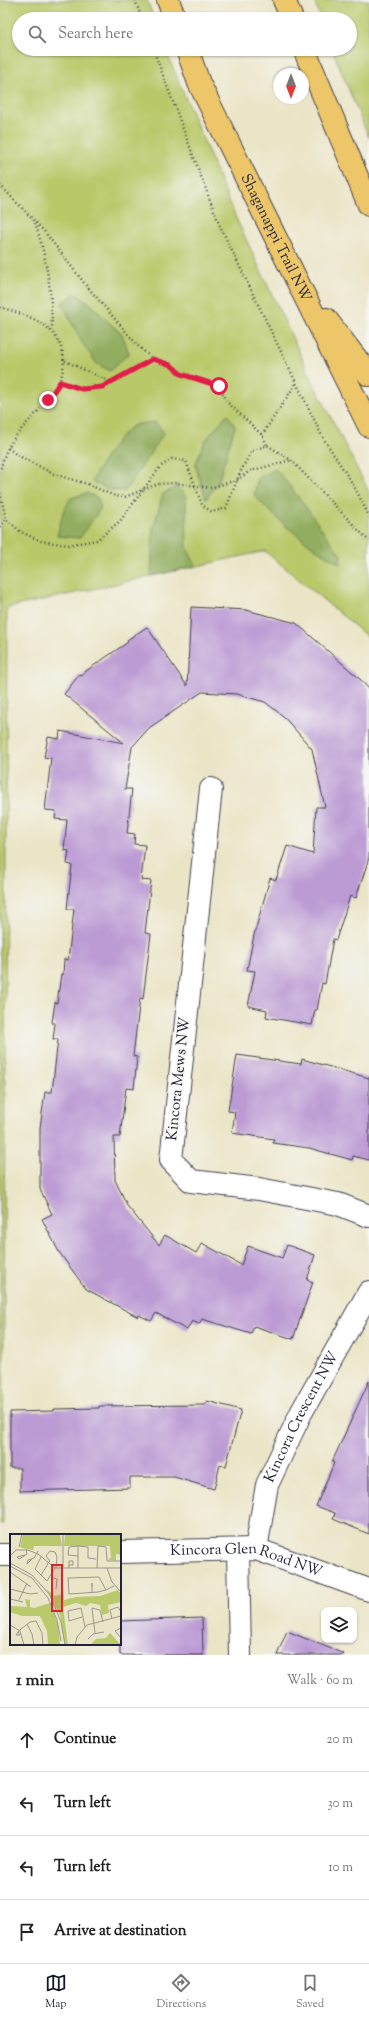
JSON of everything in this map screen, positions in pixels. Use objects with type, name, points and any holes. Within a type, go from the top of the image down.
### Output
[{"type":"main road","points":[[168,0],[172,12]]},
{"type":"main road","points":[[284,0],[289,12]]},
{"type":"main road","name":"Shaganappi Trail NW","points":[[189,56],[199,83],[369,426]]},
{"type":"main road","points":[[307,56],[369,205]]},
{"type":"main road","points":[[293,275],[369,375]]},
{"type":"street","name":"Kincora Mews NW","points":[[211,789],[171,1160],[191,1181],[259,1189],[338,1204],[369,1216]]},
{"type":"street","name":"Kincora Crescent NW","points":[[240,1655],[247,1549],[267,1485],[301,1413],[369,1292]]},
{"type":"street","name":"Kincora Glen Road NW","points":[[121,1552],[247,1549],[369,1590]]},
{"type":"path","points":[[135,0],[139,12]]},
{"type":"path","points":[[156,56],[219,224],[322,436],[354,486],[369,516]]},
{"type":"path","points":[[0,185],[35,222],[139,347],[153,359],[171,365],[181,374],[219,386],[228,403],[262,435],[268,445],[291,460],[369,541]]},
{"type":"path","points":[[35,222],[45,252],[52,331]]},
{"type":"path","points":[[0,307],[34,318],[52,331],[60,342],[65,361],[60,382],[48,400],[27,422],[8,448],[0,471]]},
{"type":"path","points":[[60,382],[82,389],[102,387],[153,359]]},
{"type":"path","points":[[65,361],[112,382]]},
{"type":"path","points":[[262,435],[296,382]]},
{"type":"path","points":[[0,493],[6,519],[21,532],[41,541],[68,545],[97,540],[120,520],[160,467],[172,459],[186,461],[202,505],[212,512],[226,508],[242,468],[252,451],[268,445]]},
{"type":"path","points":[[8,448],[17,455],[54,474],[87,484],[115,496],[126,497],[157,484],[196,485],[210,488],[237,480],[250,471],[291,460]]},
{"type":"path","points":[[0,527],[6,519]]},
{"type":"green space","points":[[0,0],[147,0],[151,12],[12,12],[12,56],[168,56],[236,218],[315,386],[369,492],[369,638],[265,551],[7,608],[3,1524],[0,1524]]},
{"type":"green space","points":[[314,0],[369,0],[369,138],[335,56],[357,56],[357,12],[318,12]]},
{"type":"green space","points":[[75,294],[89,302],[122,334],[129,353],[110,371],[97,364],[81,341],[62,303]]},
{"type":"green space","points":[[227,414],[235,426],[218,483],[206,499],[195,465],[205,441]]},
{"type":"green space","points":[[155,422],[164,433],[125,491],[110,490],[92,482],[115,443],[127,430],[135,425]]},
{"type":"green space","points":[[275,469],[341,555],[340,564],[294,533],[254,495],[258,478]]},
{"type":"green space","points":[[177,487],[186,496],[187,548],[196,566],[151,576],[153,529],[163,494]]},
{"type":"green space","points":[[87,493],[98,498],[101,508],[80,538],[57,536],[63,512],[71,498]]},
{"type":"building","points":[[191,607],[246,610],[296,623],[360,679],[369,689],[369,858],[356,898],[350,896],[336,940],[333,939],[325,984],[322,983],[317,1010],[315,1010],[312,1025],[266,1017],[267,1010],[248,1006],[255,971],[247,970],[254,935],[270,878],[276,880],[287,846],[313,854],[316,807],[325,807],[312,749],[283,716],[265,702],[237,694],[202,692],[149,728],[132,747],[125,789],[132,789],[127,833],[135,834],[134,844],[145,845],[141,880],[151,881],[145,933],[151,934],[143,999],[140,998],[133,1056],[137,1057],[134,1089],[126,1088],[120,1137],[114,1137],[115,1180],[128,1207],[159,1245],[165,1235],[196,1253],[202,1243],[241,1265],[248,1246],[282,1258],[287,1245],[315,1255],[307,1280],[313,1282],[293,1339],[254,1326],[251,1334],[202,1319],[199,1324],[192,1321],[187,1330],[156,1313],[151,1321],[139,1315],[138,1317],[86,1289],[59,1252],[42,1219],[52,1214],[40,1189],[40,1128],[45,1092],[52,1092],[58,1039],[53,1039],[55,1023],[52,1023],[55,1002],[57,1003],[61,974],[63,975],[64,959],[68,960],[74,909],[67,909],[72,865],[67,864],[69,851],[64,850],[67,820],[55,819],[56,811],[45,810],[51,758],[44,757],[48,737],[59,739],[60,731],[124,743],[64,694],[80,674],[82,676],[86,671],[128,642],[127,640],[147,627],[187,686]]},
{"type":"building","points":[[237,1055],[301,1064],[302,1059],[369,1078],[369,1160],[353,1156],[352,1160],[309,1148],[273,1143],[274,1139],[232,1133],[235,1112],[228,1111]]},
{"type":"building","points":[[369,1381],[369,1534],[333,1519],[335,1513],[316,1506],[334,1463],[332,1462]]},
{"type":"building","points":[[207,1401],[241,1410],[226,1466],[220,1465],[214,1489],[174,1477],[130,1477],[130,1488],[20,1491],[20,1468],[10,1468],[10,1412],[99,1408],[99,1406],[205,1405]]},
{"type":"building","points":[[202,1618],[203,1655],[120,1655],[121,1621]]},
{"type":"building","points":[[287,1631],[344,1654],[277,1655]]},
{"type":"route","points":[[48,400],[60,382],[82,389],[102,387],[153,359],[171,365],[181,374],[219,386]]}]
